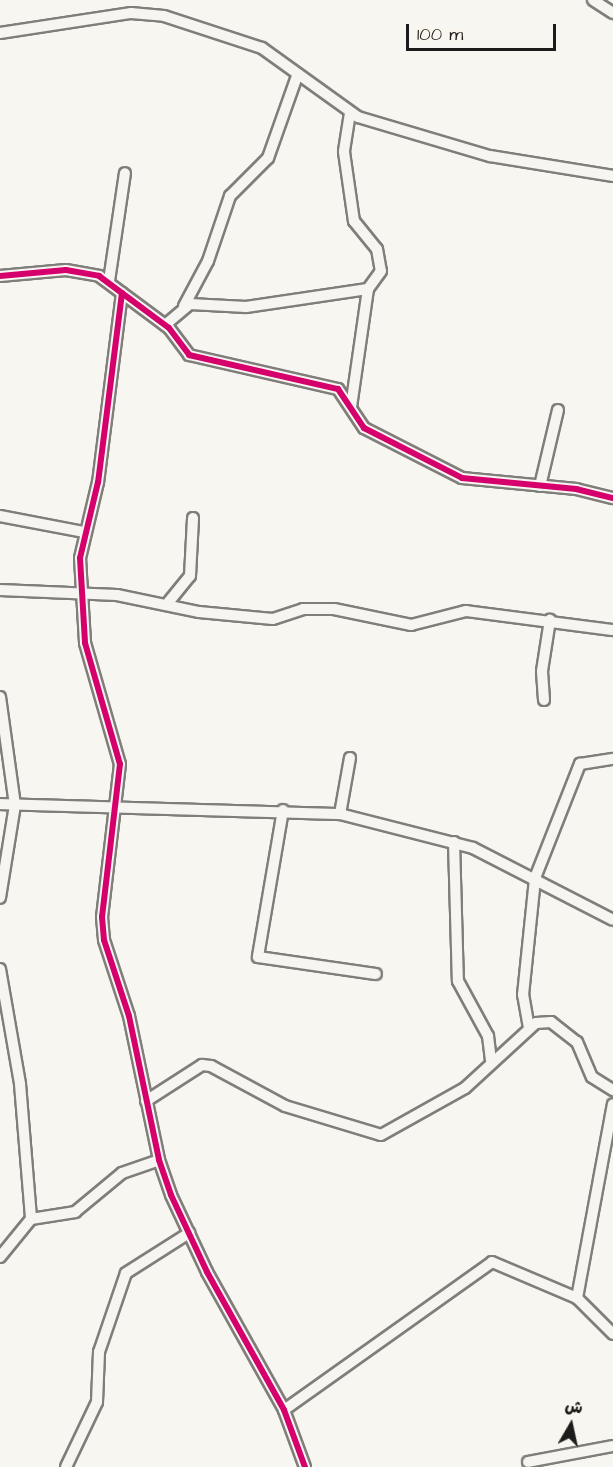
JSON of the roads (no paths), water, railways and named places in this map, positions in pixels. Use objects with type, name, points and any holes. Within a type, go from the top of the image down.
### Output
[{"type":"street","points":[[593,0],[613,13]]},
{"type":"street","points":[[0,33],[149,14],[262,48],[350,113],[490,156],[613,176]]},
{"type":"street","points":[[165,325],[183,306],[208,261],[227,202],[268,158],[297,76]]},
{"type":"street","points":[[183,306],[246,307],[368,289],[379,279],[380,258],[354,221],[344,152],[350,113]]},
{"type":"street","points":[[109,281],[125,173]]},
{"type":"street","points":[[0,276],[66,270],[109,281],[165,325],[198,360],[327,384],[345,395],[364,428],[462,478],[540,486],[613,498]]},
{"type":"street","points":[[351,407],[368,289]]},
{"type":"street","points":[[122,293],[98,482],[84,532],[82,592],[85,643],[120,764],[102,917],[159,1160],[189,1233],[284,1410],[305,1467]]},
{"type":"street","points":[[540,486],[558,410]]},
{"type":"street","points":[[0,516],[84,532]]},
{"type":"street","points":[[167,604],[190,576],[193,518]]},
{"type":"street","points":[[0,590],[82,592],[273,619],[318,609],[411,625],[456,611],[550,620],[613,630]]},
{"type":"street","points":[[544,700],[542,671],[550,620]]},
{"type":"street","points":[[0,697],[15,805],[0,898]]},
{"type":"street","points":[[340,814],[350,758]]},
{"type":"street","points":[[529,1028],[523,995],[535,878],[580,764],[613,759]]},
{"type":"street","points":[[0,804],[283,810],[340,814],[454,842],[535,878],[613,920]]},
{"type":"street","points":[[283,810],[258,957],[376,974]]},
{"type":"street","points":[[454,842],[458,981],[488,1036],[492,1060]]},
{"type":"street","points":[[0,969],[20,1084],[31,1219]]},
{"type":"street","points":[[146,1101],[202,1065],[211,1066],[285,1106],[381,1136],[465,1088],[492,1060],[529,1028],[558,1024],[577,1042],[592,1077],[613,1090]]},
{"type":"street","points":[[576,1298],[613,1104]]},
{"type":"street","points":[[0,1257],[31,1219],[75,1212],[122,1173],[159,1160]]},
{"type":"street","points":[[66,1467],[97,1401],[99,1352],[126,1273],[189,1233]]},
{"type":"street","points":[[284,1410],[492,1262],[576,1298],[613,1334],[613,1339]]},
{"type":"street","points":[[528,1462],[613,1446]]}]
